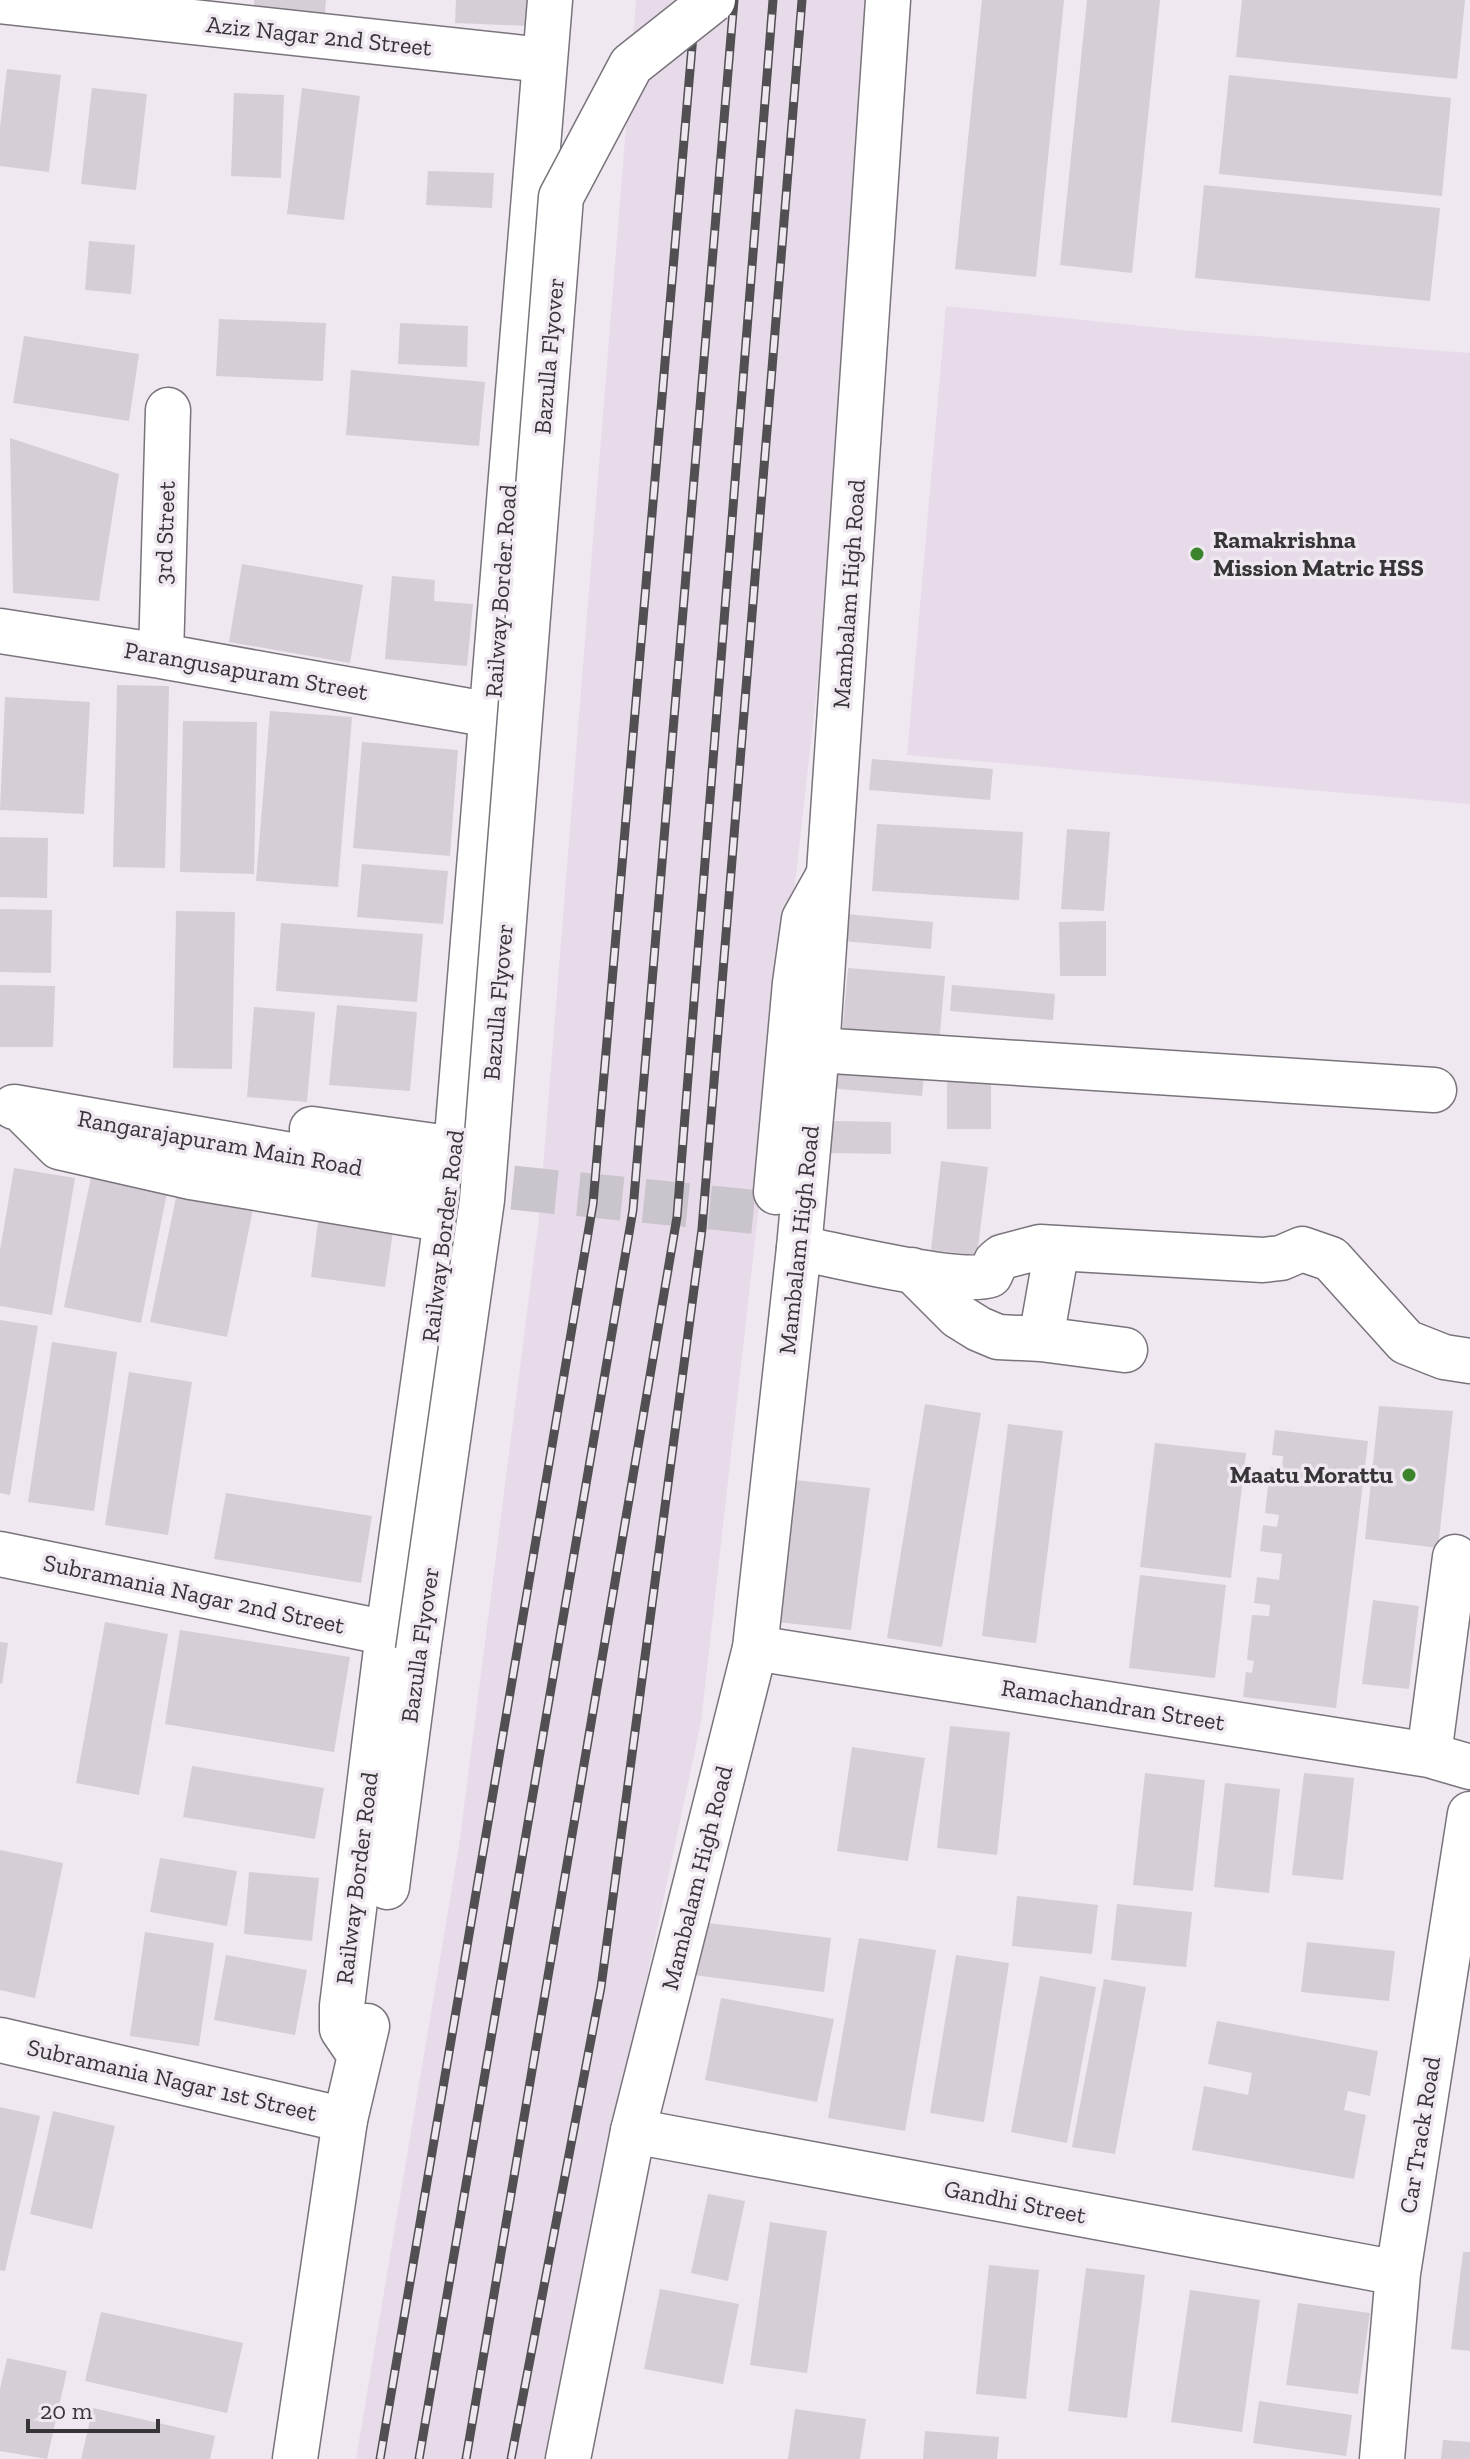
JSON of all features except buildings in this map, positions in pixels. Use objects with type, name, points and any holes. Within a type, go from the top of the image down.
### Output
[{"type":"street","name":"Railway Border Road","points":[[359,2054],[342,2029],[342,2006],[448,1183],[491,715],[550,0]]},
{"type":"street","name":"Bazulla Flyover","points":[[359,2054],[371,2003],[482,1200],[561,197],[631,65],[713,0]]},
{"type":"street","name":"Mambalam High Road","points":[[568,2459],[633,2131],[755,1648],[799,1248],[817,1050],[888,0]]},
{"type":"street","name":"Aziz Nagar 2nd Street","points":[[0,1],[543,60]]},
{"type":"street","name":"3rd Street","points":[[161,656],[168,410]]},
{"type":"street","name":"Parangusapuram Street","points":[[0,631],[161,656],[491,715]]},
{"type":"street","points":[[776,1192],[795,983],[804,919],[828,876]]},
{"type":"street","points":[[817,1050],[1434,1090]]},
{"type":"street","points":[[10,1106],[78,1089],[204,1114],[448,1183]]},
{"type":"street","points":[[10,1106],[59,1147],[191,1177],[448,1183]]},
{"type":"street","points":[[799,1248],[912,1270],[983,1277],[990,1275],[1002,1257],[1040,1247],[1263,1260],[1281,1258],[1302,1249],[1331,1259],[1406,1342],[1444,1357],[1470,1361]]},
{"type":"street","points":[[1041,1339],[1057,1248]]},
{"type":"street","points":[[912,1270],[958,1316],[998,1337],[1125,1350]]},
{"type":"street","name":"Subramania Nagar 2nd Street","points":[[0,1554],[388,1633]]},
{"type":"street","points":[[1450,1761],[1455,1557]]},
{"type":"street","name":"Ramachandran Street","points":[[755,1648],[1450,1761]]},
{"type":"street","name":"Car Track Road","points":[[1382,2459],[1398,2273],[1470,1814]]},
{"type":"street","name":"Subramania Nagar 1st Street","points":[[0,2040],[345,2120]]},
{"type":"street","points":[[295,2459],[345,2120],[359,2054]]},
{"type":"street","name":"Gandhi Street","points":[[633,2131],[1398,2273]]},
{"type":"shaded area","points":[[636,0],[874,0],[841,474],[701,1722],[545,2459],[356,2459],[459,1846],[539,1218]]},
{"type":"shaded area","name":"Ramakrishna Mission Matric HSS","points":[[946,306],[1192,331],[1469,353],[1470,350],[1470,804],[907,755]]},
{"type":"tunnel","points":[[447,1181],[755,1212],[773,1204],[776,1192]]},
{"type":"railway","points":[[380,2459],[593,1204],[696,0]]},
{"type":"railway","points":[[419,2459],[633,1210],[734,0]]},
{"type":"railway","points":[[466,2459],[677,1217],[773,0]]},
{"type":"railway","points":[[511,2459],[601,1987],[702,1229],[802,0]]},
{"type":"place","name":"Ramakrishna Mission Matric HSS","points":[[1197,554]]},
{"type":"place","name":"Maatu Morattu","points":[[1409,1475]]}]
